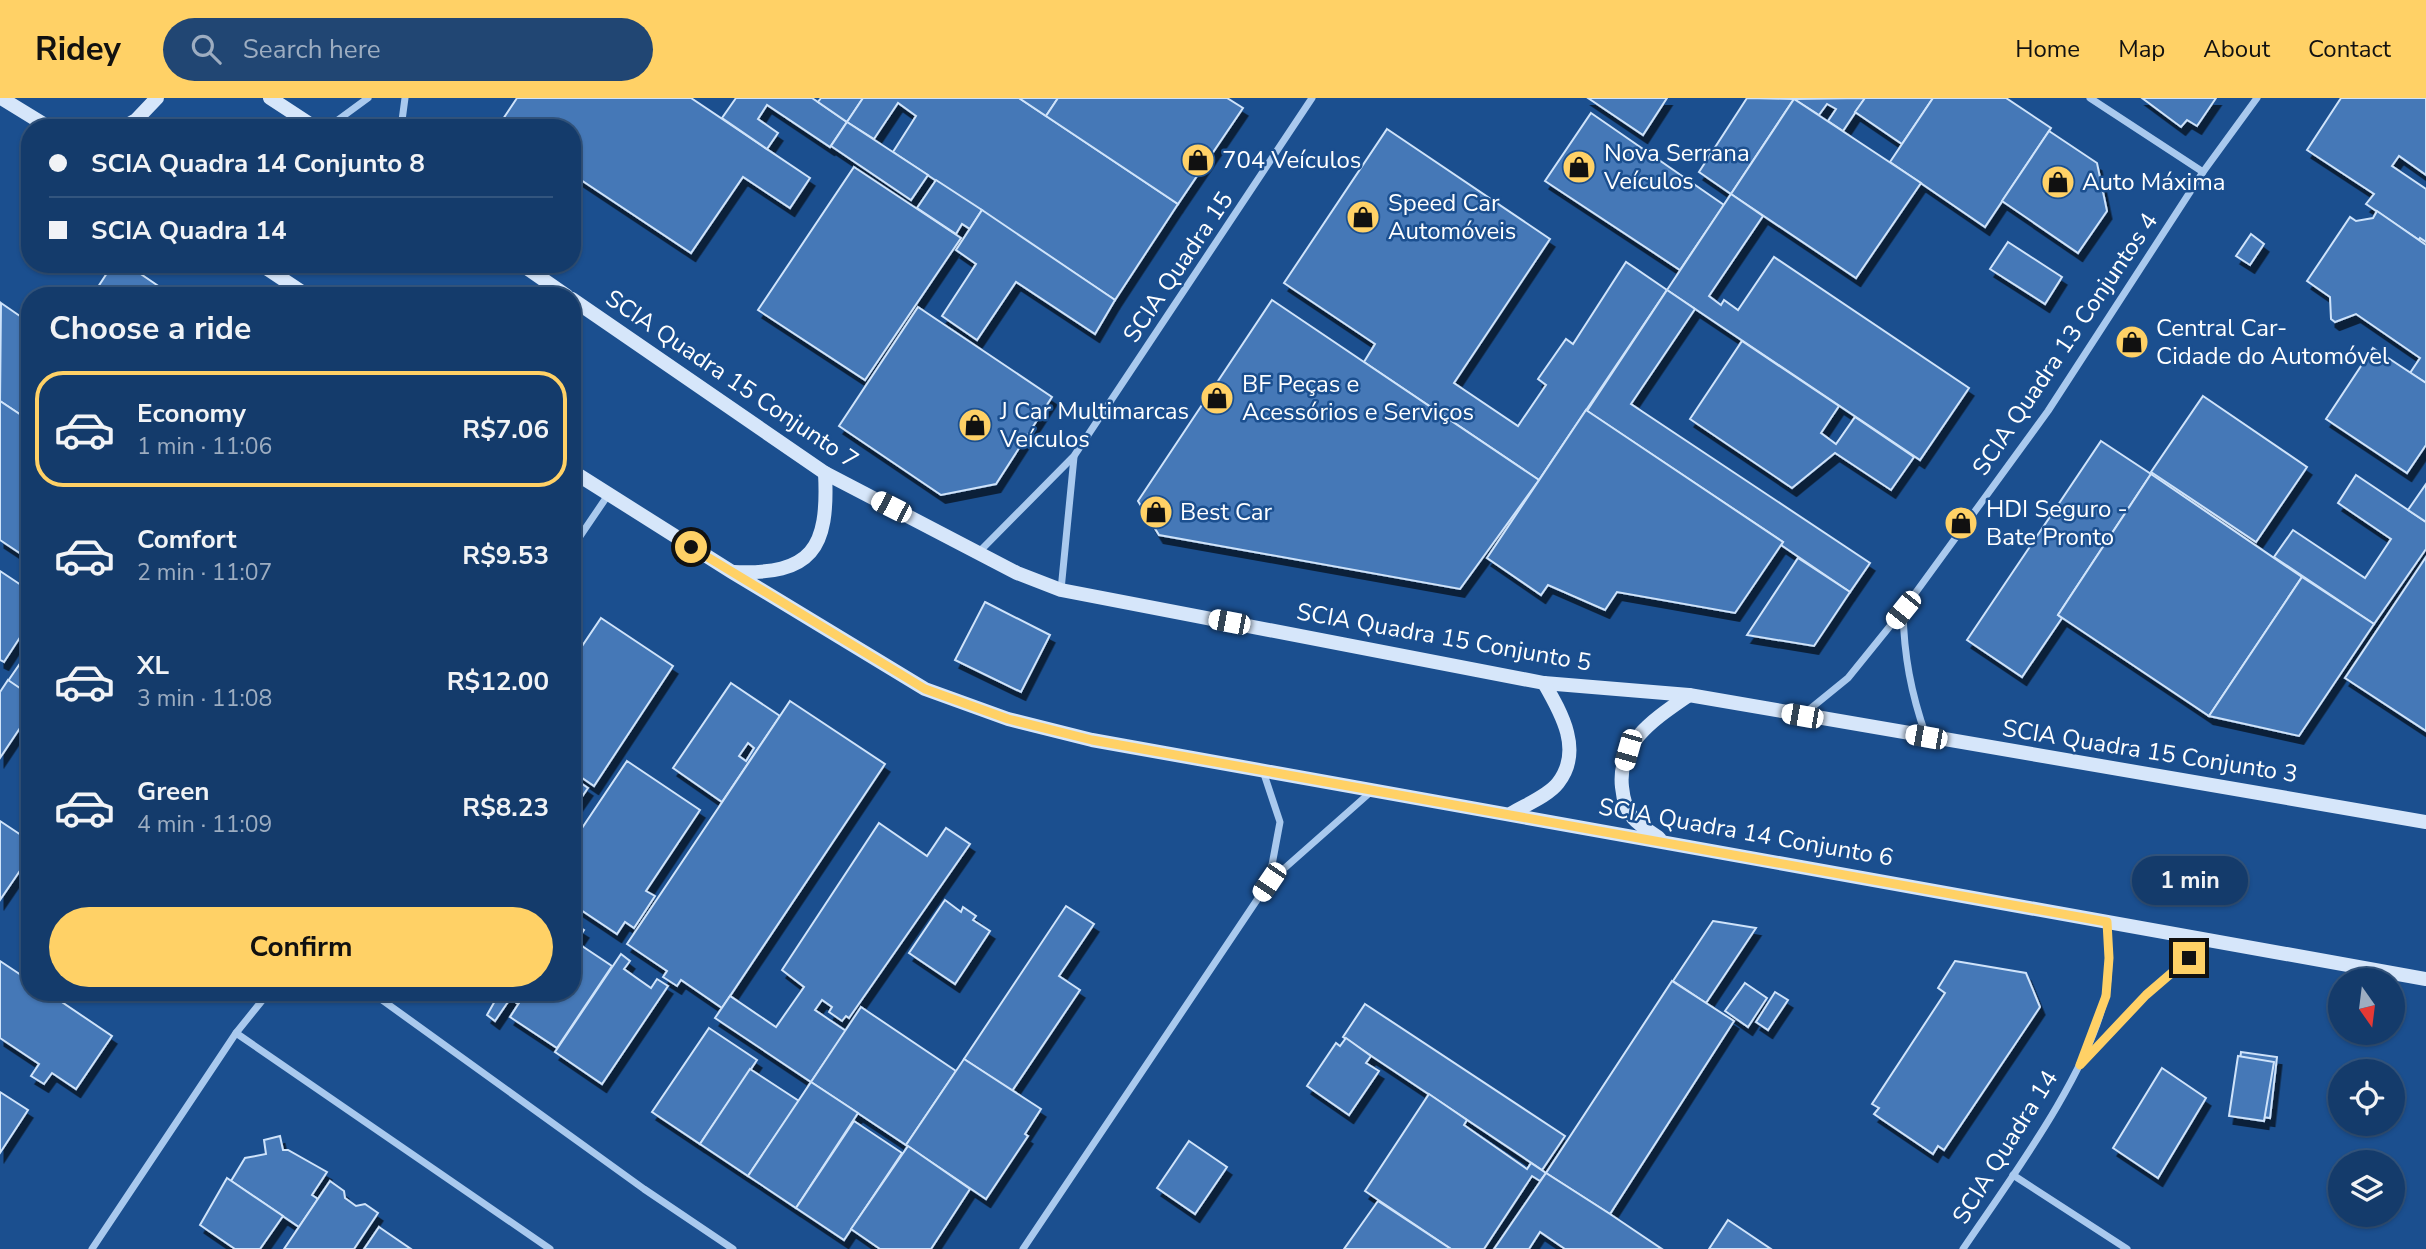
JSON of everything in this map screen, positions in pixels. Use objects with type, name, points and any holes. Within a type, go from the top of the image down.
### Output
[{"type":"main road","points":[[1,98],[35,119]]},
{"type":"main road","points":[[137,119],[157,98]]},
{"type":"main road","points":[[270,98],[302,119]]},
{"type":"main road","points":[[273,273],[294,287]]},
{"type":"main road","name":"SCIA Quadra 15 Conjunto 7","points":[[534,273],[554,287]]},
{"type":"main road","name":"SCIA Quadra 15 Conjunto 7","points":[[581,305],[825,473],[1017,573]]},
{"type":"main road","points":[[732,572],[765,573],[787,569],[809,556],[822,529],[827,506],[825,473]]},
{"type":"main road","name":"SCIA Quadra 14 Conjunto 6","points":[[581,477],[925,689],[1008,719],[1092,740],[1512,813],[2426,979]]},
{"type":"main road","name":"SCIA Quadra 15 Conjunto 5","points":[[1017,573],[1061,590],[1544,683],[1689,695],[1867,727]]},
{"type":"main road","points":[[1512,813],[1556,785],[1569,763],[1563,717],[1544,683]]},
{"type":"main road","points":[[1661,840],[1632,818],[1623,798],[1620,775],[1628,750],[1647,725],[1689,695]]},
{"type":"main road","name":"SCIA Quadra 15 Conjunto 3","points":[[1867,727],[2426,822]]},
{"type":"street","points":[[339,119],[368,98]]},
{"type":"street","points":[[402,119],[405,98]]},
{"type":"street","name":"SCIA Quadra 15","points":[[979,551],[1074,456],[1312,98]]},
{"type":"street","points":[[2090,98],[2203,172]]},
{"type":"street","name":"SCIA Quadra 13 Conjuntos 4","points":[[1802,716],[1847,678],[1903,610],[2048,411],[2203,172],[2257,98]]},
{"type":"street","name":"SCIA Quadra 15","points":[[1061,590],[1074,456]]},
{"type":"street","points":[[581,535],[608,495]]},
{"type":"street","points":[[1903,610],[1904,654],[1909,686],[1926,737]]},
{"type":"street","points":[[1263,769],[1280,822],[1269,882]]},
{"type":"street","points":[[1023,1249],[1269,882],[1375,789]]},
{"type":"street","name":"SCIA Quadra 14","points":[[1964,1249],[2080,1065],[2106,996],[2109,958],[2107,922]]},
{"type":"street","name":"SCIA Quadra 14","points":[[2080,1065],[2146,995],[2208,940]]},
{"type":"street","points":[[92,1249],[236,1033],[262,1001]]},
{"type":"street","points":[[383,1001],[644,1189],[733,1249]]},
{"type":"street","points":[[236,1033],[550,1249]]},
{"type":"street","points":[[2013,1175],[2127,1249]]},
{"type":"building","points":[[517,98],[691,98],[810,178],[790,208],[743,177],[691,253],[581,180],[581,119],[503,119]]},
{"type":"building","points":[[736,98],[812,98],[847,122],[830,147],[767,105],[758,119],[778,133],[767,149],[722,118]]},
{"type":"building","points":[[821,98],[863,98],[847,122],[818,102]]},
{"type":"building","points":[[863,98],[1019,98],[1178,204],[1115,300],[893,152],[916,116],[898,103],[874,139],[847,122]]},
{"type":"building","points":[[1019,98],[1058,98],[1046,116]]},
{"type":"building","points":[[1058,98],[1227,98],[1243,108],[1178,204],[1046,116]]},
{"type":"building","points":[[1588,98],[1667,98],[1643,135]]},
{"type":"building","points":[[1747,98],[1794,99],[1731,194],[1699,172]]},
{"type":"building","points":[[1865,98],[1843,131],[1828,121],[1836,109],[1827,104],[1819,115],[1794,99]]},
{"type":"building","points":[[1865,98],[1933,98],[1902,144],[1855,112]]},
{"type":"building","points":[[1933,98],[2006,98],[2051,128],[1985,227],[1890,162]]},
{"type":"building","points":[[2142,98],[2216,98],[2197,126],[2187,120],[2181,127]]},
{"type":"building","points":[[2341,98],[2426,98],[2426,175],[2399,156],[2392,166],[2426,189],[2426,242],[2366,204],[2374,194],[2307,150]]},
{"type":"building","points":[[1794,99],[1921,183],[1856,278],[1731,194]]},
{"type":"building","points":[[1591,113],[1724,205],[1680,270],[1545,181]]},
{"type":"building","points":[[847,122],[928,175],[911,200],[831,146]]},
{"type":"building","points":[[1387,129],[1550,239],[1454,383],[1518,426],[1546,385],[1538,379],[1566,339],[1573,344],[1626,262],[1667,290],[1539,480],[1364,362],[1375,344],[1284,283]]},
{"type":"building","name":"Auto Máxima","points":[[2049,131],[2097,163],[2107,211],[2078,253],[2002,201]]},
{"type":"building","points":[[854,167],[961,238],[865,380],[758,310]]},
{"type":"building","points":[[936,180],[982,210],[970,229],[962,224],[956,234],[917,208]]},
{"type":"building","points":[[1731,194],[1763,216],[1709,296],[1721,305],[1724,300],[1738,310],[1774,257],[1969,388],[1920,460],[1667,290]]},
{"type":"building","points":[[982,210],[1115,300],[1095,334],[1016,282],[977,340],[942,316],[976,264],[956,250]]},
{"type":"building","points":[[2377,211],[2426,245],[2426,383],[2410,373],[2420,358],[2356,314],[2335,322],[2331,319],[2330,297],[2307,281],[2350,217],[2356,221],[2373,218]]},
{"type":"building","points":[[2251,234],[2264,244],[2250,265],[2236,256]]},
{"type":"building","points":[[2008,242],[2062,277],[2045,304],[1990,269]]},
{"type":"building","points":[[107,273],[139,273],[160,287],[98,287]]},
{"type":"building","points":[[1667,290],[1695,309],[1631,404],[1870,563],[1850,592],[1781,545],[1783,542],[1587,411]]},
{"type":"building","points":[[1272,300],[1539,480],[1460,589],[1159,535],[1138,501]]},
{"type":"building","points":[[1,303],[21,317],[21,415],[0,401]]},
{"type":"building","points":[[918,307],[1052,397],[996,484],[941,495],[839,426]]},
{"type":"building","points":[[1742,341],[1839,406],[1821,433],[1836,444],[1855,417],[1914,457],[1891,490],[1835,453],[1792,488],[1690,419]]},
{"type":"building","points":[[2373,348],[2426,383],[2426,445],[2407,473],[2326,419]]},
{"type":"building","points":[[2203,396],[2307,467],[2256,542],[2151,472]]},
{"type":"building","points":[[0,401],[21,415],[21,554],[0,540]]},
{"type":"building","points":[[1586,410],[1783,542],[1735,613],[1617,592],[1605,610],[1548,585],[1541,595],[1487,558]]},
{"type":"building","points":[[2101,441],[2151,474],[2058,615],[2062,618],[2022,677],[1967,640]]},
{"type":"building","points":[[2151,474],[2302,577],[2209,716],[2058,615]]},
{"type":"building","points":[[2356,475],[2426,522],[2426,549],[2374,624],[2274,557],[2293,530],[2365,578],[2391,539],[2338,503]]},
{"type":"building","points":[[2426,484],[2426,522],[2408,510]]},
{"type":"building","points":[[2426,557],[2426,731],[2345,678]]},
{"type":"building","points":[[1798,558],[1850,592],[1814,646],[1747,635]]},
{"type":"building","points":[[0,571],[21,585],[21,636],[4,662],[0,660]]},
{"type":"building","points":[[2302,577],[2374,624],[2299,736],[2209,716]]},
{"type":"building","points":[[985,602],[1050,635],[1021,692],[955,660]]},
{"type":"building","points":[[601,618],[673,666],[594,786],[581,777],[581,648]]},
{"type":"building","points":[[21,662],[20,689],[8,681]]},
{"type":"building","points":[[8,680],[21,689],[21,726],[0,758],[0,692]]},
{"type":"building","points":[[731,683],[780,716],[722,802],[673,768]],"holes":[[[748,743],[754,748],[746,761],[739,756]]]},
{"type":"building","points":[[790,701],[885,764],[722,1008],[681,980],[677,986],[663,977],[667,971],[627,944]]},
{"type":"building","points":[[627,761],[700,810],[646,891],[655,896],[634,928],[625,922],[617,934],[581,910],[581,830]]},
{"type":"building","points":[[581,783],[588,788],[581,798]]},
{"type":"building","points":[[0,821],[21,835],[21,869],[0,900]]},
{"type":"building","points":[[879,823],[927,856],[946,828],[970,844],[849,1018],[846,1016],[842,1021],[829,1012],[832,1007],[822,1000],[815,1010],[846,1031],[811,1082],[715,1018],[730,996],[776,1027],[804,987],[782,970]]},
{"type":"building","points":[[945,900],[961,912],[963,907],[976,916],[973,920],[990,931],[955,984],[909,953]]},
{"type":"building","points":[[1066,906],[1094,924],[1059,976],[1080,990],[1012,1091],[964,1059]]},
{"type":"building","points":[[1713,921],[1756,928],[1706,1003],[1673,981]]},
{"type":"building","points":[[581,945],[612,966],[557,1048],[510,1017],[520,1001],[581,1001]]},
{"type":"building","points":[[621,954],[630,961],[624,969],[651,988],[657,979],[668,986],[602,1084],[555,1052]]},
{"type":"building","points":[[0,961],[21,975],[21,1001],[60,1001],[112,1036],[76,1089],[52,1073],[44,1084],[31,1076],[39,1064],[0,1038]]},
{"type":"building","points":[[1955,961],[2026,973],[2040,1007],[1944,1150],[1938,1146],[1933,1154],[1874,1114],[1879,1108],[1872,1104],[1945,993],[1938,988]]},
{"type":"building","points":[[1672,981],[1734,1021],[1610,1214],[1546,1173]]},
{"type":"building","points":[[1745,983],[1767,998],[1748,1027],[1725,1011]]},
{"type":"building","points":[[1775,992],[1788,1000],[1768,1030],[1756,1022]]},
{"type":"building","points":[[495,1001],[509,1001],[495,1021],[487,1015]]},
{"type":"building","points":[[1365,1004],[1565,1136],[1542,1170],[1343,1037]]},
{"type":"building","points":[[861,1007],[956,1071],[906,1145],[811,1082]]},
{"type":"building","points":[[709,1028],[757,1060],[700,1144],[652,1112]]},
{"type":"building","points":[[1346,1038],[1371,1056],[1366,1063],[1379,1071],[1349,1115],[1307,1086],[1336,1043],[1340,1046]]},
{"type":"building","points":[[2241,1052],[2277,1057],[2270,1118],[2233,1113]]},
{"type":"building","points":[[2238,1056],[2274,1062],[2264,1121],[2229,1116]]},
{"type":"building","points":[[964,1059],[1041,1109],[1025,1134],[1028,1136],[986,1199],[906,1145]]},
{"type":"building","points":[[2162,1068],[2206,1098],[2158,1178],[2113,1148]]},
{"type":"building","points":[[750,1069],[799,1101],[748,1176],[700,1144]]},
{"type":"building","points":[[811,1082],[858,1113],[796,1208],[748,1176]]},
{"type":"building","points":[[0,1092],[28,1110],[0,1153]]},
{"type":"building","points":[[1429,1094],[1467,1120],[1464,1125],[1527,1169],[1531,1163],[1546,1173],[1540,1181],[1532,1176],[1484,1249],[1451,1249],[1365,1191]]},
{"type":"building","points":[[854,1121],[902,1153],[844,1240],[796,1208]]},
{"type":"building","points":[[280,1136],[283,1150],[288,1150],[327,1172],[312,1195],[318,1199],[299,1227],[231,1181],[245,1158],[266,1154],[264,1140]]},
{"type":"building","points":[[1189,1141],[1227,1167],[1195,1214],[1157,1188]]},
{"type":"building","points":[[908,1146],[970,1189],[931,1249],[880,1249],[851,1229]]},
{"type":"building","points":[[1546,1173],[1662,1249],[1565,1249],[1540,1232],[1529,1249],[1494,1249]]},
{"type":"building","points":[[227,1178],[283,1216],[260,1249],[235,1249],[200,1225]]},
{"type":"building","points":[[330,1181],[344,1191],[345,1198],[356,1206],[365,1204],[378,1213],[354,1249],[284,1249]]},
{"type":"building","points":[[1378,1201],[1451,1249],[1344,1249]]},
{"type":"building","points":[[1728,1220],[1771,1249],[1709,1249]]},
{"type":"building","points":[[379,1227],[411,1249],[364,1249]]},
{"type":"place","name":"704 Veículos","points":[[1198,160]]},
{"type":"place","name":"Nova Serrana Veículos","points":[[1579,167]]},
{"type":"place","name":"Auto Máxima","points":[[2058,182]]},
{"type":"place","name":"Speed Car Automóveis","points":[[1363,217]]},
{"type":"place","name":"Central Car- Cidade do Automóvel","points":[[2132,342]]},
{"type":"place","name":"BF Peças e Acessórios e Serviços","points":[[1217,398]]},
{"type":"place","name":"J Car Multimarcas Veículos","points":[[975,425]]},
{"type":"place","name":"Best Car","points":[[1156,512]]},
{"type":"place","name":"HDI Seguro - Bate Pronto","points":[[1961,523]]},
{"type":"route","points":[[691,547],[925,689],[1008,719],[1092,740],[1562,822],[2107,922],[2109,977],[2106,996],[2080,1065],[2146,995],[2189,958]]}]
